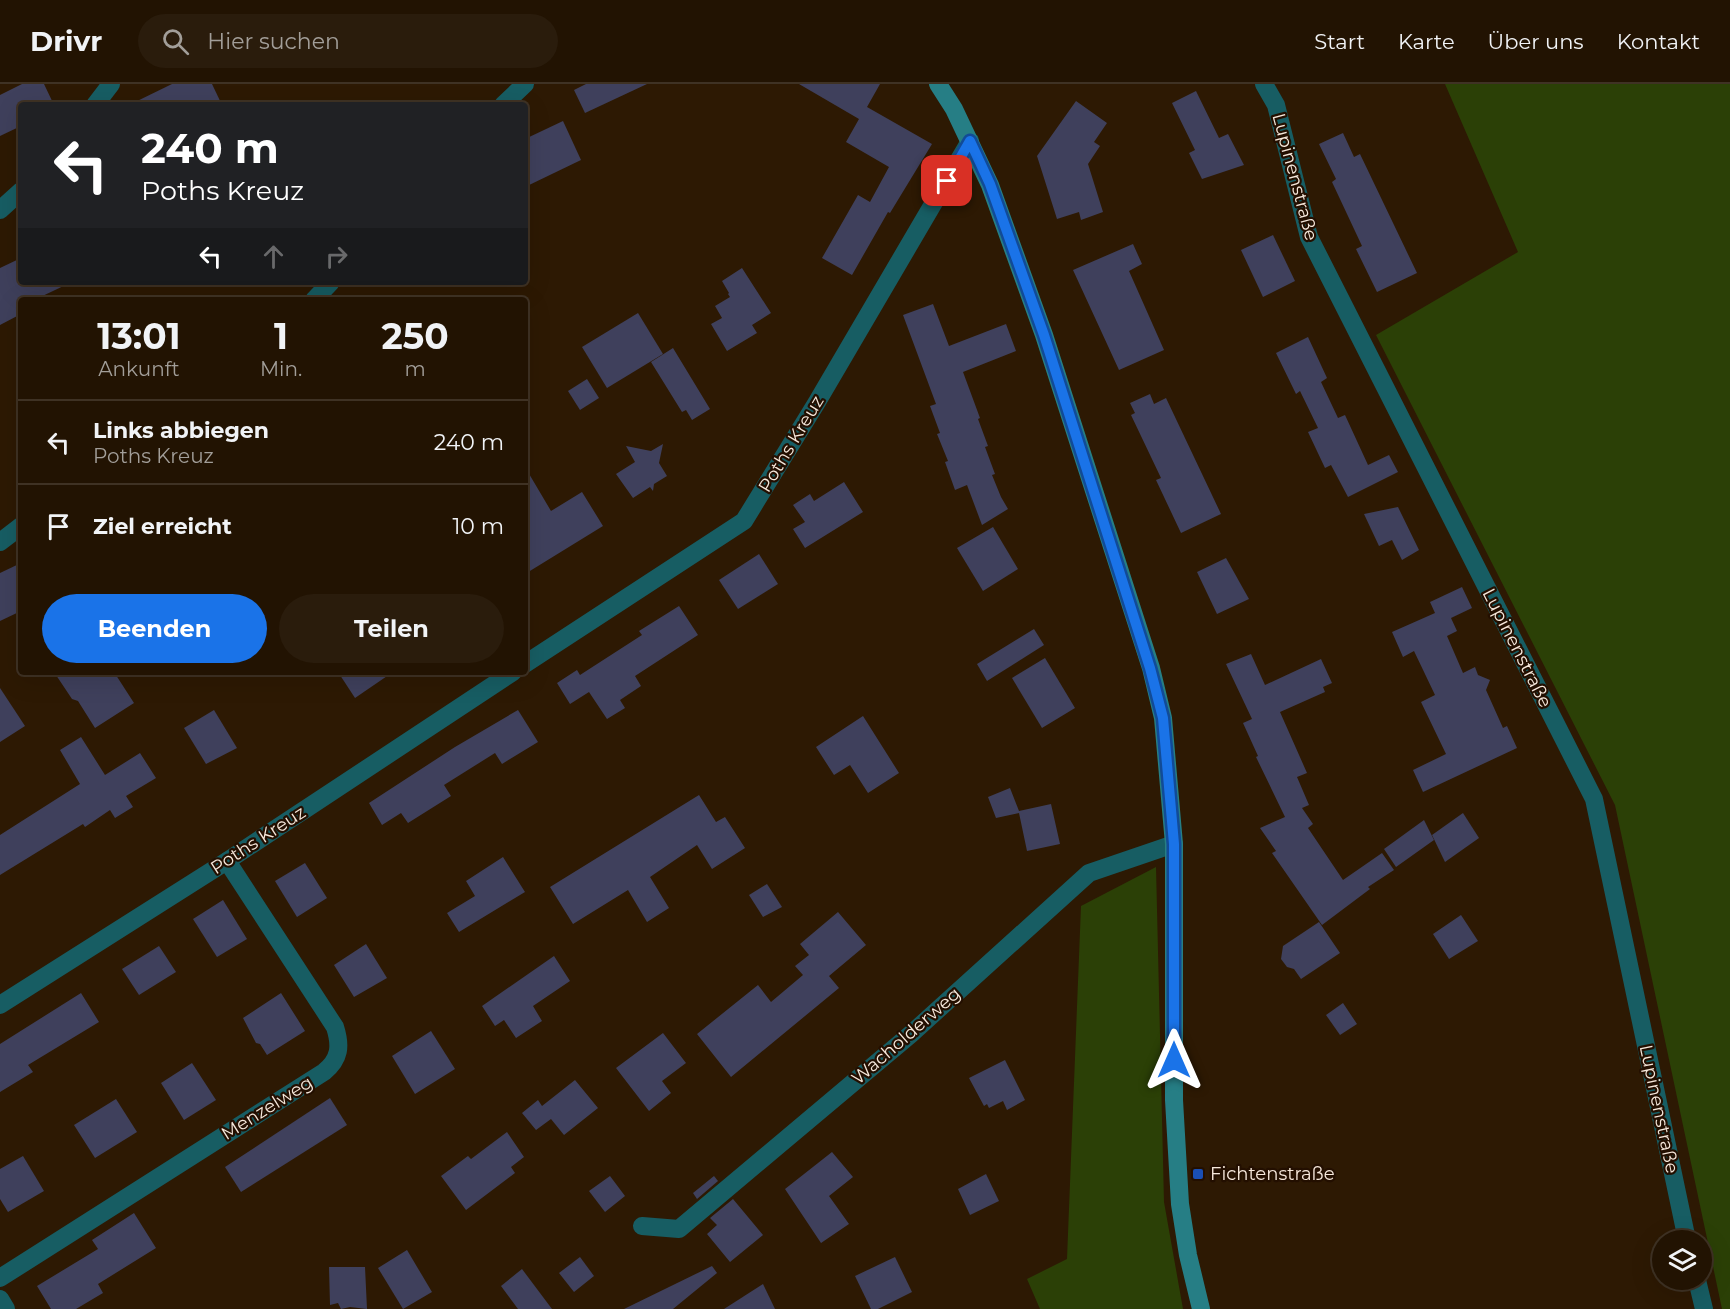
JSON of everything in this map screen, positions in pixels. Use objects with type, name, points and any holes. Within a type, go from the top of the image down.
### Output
[{"type":"street","points":[[97,102],[111,84]]},
{"type":"street","points":[[506,102],[525,84]]},
{"type":"street","points":[[938,84],[954,109],[990,184],[1044,335],[1150,668],[1163,718],[1174,844],[1174,1100],[1177,1153],[1188,1255],[1201,1309]]},
{"type":"street","name":"Lupinenstraße","points":[[1264,84],[1276,105],[1309,237],[1594,799],[1685,1230]]},
{"type":"street","name":"Poths Kreuz","points":[[528,662],[744,521],[817,402],[970,141]]},
{"type":"street","points":[[0,210],[18,194]]},
{"type":"street","points":[[317,297],[328,285]]},
{"type":"street","points":[[0,542],[18,528]]},
{"type":"street","name":"Poths Kreuz","points":[[0,1005],[227,861],[508,675]]},
{"type":"street","name":"Wacholderweg","points":[[642,1226],[679,1229],[911,1034],[1089,873],[1174,844]]},
{"type":"street","name":"Menzelweg","points":[[0,1278],[324,1072],[333,1064],[339,1053],[339,1040],[335,1027],[227,861]]},
{"type":"street","points":[[1699,1290],[1704,1309]]},
{"type":"street","points":[[0,1299],[6,1309]]},
{"type":"green space","points":[[1445,84],[1730,84],[1730,1309],[1722,1309],[1712,1262],[1712,1230],[1705,1230],[1615,805],[1376,335],[1518,252]]},
{"type":"green space","points":[[1156,867],[1164,1202],[1183,1309],[1040,1309],[1027,1279],[1067,1259],[1081,906]]},
{"type":"building","points":[[22,84],[44,84],[53,102],[18,102],[18,127],[0,136],[0,95]]},
{"type":"building","points":[[172,84],[212,84],[221,102],[135,102]]},
{"type":"building","points":[[586,84],[647,84],[585,113],[574,90]]},
{"type":"building","points":[[799,84],[880,84],[867,107],[932,144],[890,213],[888,212],[852,275],[822,258],[858,195],[870,202],[889,167],[846,142],[859,119]]},
{"type":"building","points":[[1196,91],[1219,138],[1228,134],[1244,165],[1202,179],[1189,153],[1195,150],[1172,103]]},
{"type":"building","points":[[1076,101],[1107,123],[1094,142],[1100,146],[1088,164],[1103,212],[1081,220],[1079,212],[1057,219],[1037,156]]},
{"type":"building","points":[[563,121],[581,160],[528,186],[528,138]]},
{"type":"building","points":[[1343,133],[1354,157],[1360,154],[1417,273],[1377,292],[1356,249],[1362,246],[1332,182],[1336,179],[1319,144]]},
{"type":"building","points":[[1273,235],[1295,281],[1263,297],[1241,250]]},
{"type":"building","points":[[1133,244],[1142,264],[1129,271],[1164,350],[1119,370],[1073,270]]},
{"type":"building","points":[[18,259],[18,285],[66,285],[40,297],[18,297],[18,316],[0,325],[0,268]]},
{"type":"building","points":[[742,268],[771,313],[752,325],[757,333],[727,351],[711,324],[722,318],[715,306],[730,297],[722,281]]},
{"type":"building","points":[[933,304],[949,346],[1006,324],[1016,351],[963,372],[988,446],[985,447],[995,474],[992,475],[1008,509],[982,525],[967,485],[955,490],[945,462],[948,461],[937,434],[940,433],[930,406],[936,404],[903,315]]},
{"type":"building","points":[[638,313],[663,354],[607,388],[582,347]]},
{"type":"building","points":[[1308,337],[1327,378],[1321,382],[1338,418],[1345,415],[1368,465],[1389,455],[1398,472],[1348,497],[1331,465],[1325,468],[1308,432],[1318,428],[1300,391],[1296,394],[1276,353]]},
{"type":"building","points":[[673,348],[710,409],[692,420],[686,410],[682,412],[651,362]]},
{"type":"building","points":[[587,379],[599,398],[580,410],[568,391]]},
{"type":"building","points":[[1150,394],[1154,404],[1166,398],[1221,514],[1181,533],[1156,480],[1161,478],[1131,415],[1135,413],[1130,403]]},
{"type":"building","points":[[663,444],[659,463],[667,476],[654,484],[653,491],[650,487],[633,498],[616,474],[635,462],[626,446],[651,451]]},
{"type":"building","points":[[528,472],[551,511],[582,492],[603,526],[528,572]]},
{"type":"building","points":[[844,482],[863,512],[805,548],[793,529],[805,522],[793,505],[810,494],[814,501]]},
{"type":"building","points":[[1398,507],[1419,550],[1402,560],[1392,540],[1379,546],[1364,514]]},
{"type":"building","points":[[993,527],[1018,569],[983,591],[957,548]]},
{"type":"building","points":[[759,554],[778,584],[738,609],[719,580]]},
{"type":"building","points":[[1226,558],[1249,599],[1217,614],[1197,572]]},
{"type":"building","points":[[18,564],[18,612],[0,621],[0,573]]},
{"type":"building","points":[[1462,587],[1472,608],[1451,618],[1457,631],[1447,636],[1463,673],[1475,667],[1478,675],[1490,680],[1486,690],[1503,728],[1507,726],[1517,748],[1423,792],[1413,770],[1446,754],[1421,702],[1435,695],[1414,651],[1403,657],[1392,632],[1435,613],[1430,602]]},
{"type":"building","points":[[679,606],[698,635],[635,676],[641,686],[620,700],[625,708],[607,719],[589,692],[570,704],[557,683],[577,670],[580,675],[642,635],[639,631]]},
{"type":"building","points":[[1034,629],[1044,645],[987,681],[977,664]]},
{"type":"building","points":[[1251,654],[1265,685],[1321,659],[1332,683],[1323,687],[1325,692],[1280,712],[1307,773],[1297,777],[1309,805],[1302,808],[1313,824],[1308,828],[1343,880],[1382,853],[1394,870],[1368,887],[1370,889],[1322,925],[1272,853],[1276,851],[1260,828],[1285,817],[1256,757],[1258,756],[1243,723],[1252,719],[1226,664]]},
{"type":"building","points":[[1045,658],[1075,708],[1042,728],[1012,678]]},
{"type":"building","points":[[56,675],[116,675],[134,703],[95,728],[78,701],[72,699]]},
{"type":"building","points":[[340,675],[389,675],[355,698]]},
{"type":"building","points":[[0,688],[25,726],[0,742]]},
{"type":"building","points":[[214,710],[237,748],[206,764],[184,728]]},
{"type":"building","points":[[518,710],[538,742],[502,764],[495,753],[444,785],[451,796],[408,823],[401,813],[382,825],[369,803],[455,747]]},
{"type":"building","points":[[863,716],[899,773],[868,793],[850,765],[834,775],[816,747]]},
{"type":"building","points":[[81,737],[105,775],[140,753],[156,778],[126,796],[133,807],[115,818],[110,810],[85,827],[83,824],[0,875],[0,835],[80,784],[60,750]]},
{"type":"building","points":[[1010,788],[1019,811],[1051,804],[1060,844],[1027,851],[1019,813],[996,818],[988,797]]},
{"type":"building","points":[[699,795],[716,822],[725,817],[745,848],[712,869],[697,845],[650,877],[669,908],[647,922],[628,890],[573,924],[550,887]]},
{"type":"building","points":[[1463,813],[1479,838],[1445,862],[1432,835]]},
{"type":"building","points":[[1424,820],[1434,840],[1396,867],[1384,849]]},
{"type":"building","points":[[503,857],[525,892],[459,932],[447,913],[475,896],[466,881]]},
{"type":"building","points":[[305,863],[327,898],[297,917],[275,881]]},
{"type":"building","points":[[767,884],[782,907],[763,917],[749,895]]},
{"type":"building","points":[[223,900],[247,939],[217,957],[193,919]]},
{"type":"building","points":[[838,912],[866,945],[829,976],[839,988],[731,1077],[697,1034],[758,985],[771,1002],[803,975],[795,966],[809,955],[800,944]]},
{"type":"building","points":[[1461,915],[1478,941],[1449,959],[1433,934]]},
{"type":"building","points":[[1319,922],[1340,953],[1301,979],[1294,969],[1287,967],[1281,959],[1283,946]]},
{"type":"building","points":[[366,944],[387,978],[354,997],[334,965]]},
{"type":"building","points":[[159,946],[176,972],[139,995],[122,969]]},
{"type":"building","points":[[554,956],[570,981],[533,1006],[542,1021],[516,1038],[504,1020],[495,1026],[482,1006]]},
{"type":"building","points":[[81,993],[99,1022],[28,1065],[33,1072],[0,1092],[0,1044]]},
{"type":"building","points":[[281,993],[305,1031],[267,1055],[260,1044],[256,1043],[243,1018]]},
{"type":"building","points":[[1343,1003],[1357,1024],[1340,1035],[1326,1015]]},
{"type":"building","points":[[431,1031],[455,1069],[415,1094],[392,1056]]},
{"type":"building","points":[[663,1033],[686,1063],[662,1081],[671,1093],[649,1111],[616,1068]]},
{"type":"building","points":[[1005,1060],[1025,1100],[1007,1110],[1003,1101],[989,1108],[987,1104],[984,1106],[969,1078]]},
{"type":"building","points":[[192,1063],[216,1100],[184,1120],[161,1083]]},
{"type":"building","points":[[575,1080],[598,1108],[564,1135],[551,1119],[536,1130],[522,1113],[538,1100],[542,1106]]},
{"type":"building","points":[[330,1098],[347,1125],[241,1192],[225,1167]]},
{"type":"building","points":[[116,1099],[137,1132],[95,1158],[74,1125]]},
{"type":"building","points":[[507,1132],[524,1157],[511,1167],[515,1173],[466,1210],[441,1176],[468,1156],[471,1159]]},
{"type":"building","points":[[832,1152],[853,1177],[829,1196],[849,1224],[821,1243],[785,1189]]},
{"type":"building","points":[[23,1156],[44,1191],[8,1212],[0,1199],[0,1169]]},
{"type":"building","points":[[986,1174],[999,1201],[970,1215],[958,1189]]},
{"type":"building","points":[[610,1176],[625,1196],[605,1212],[589,1191]]},
{"type":"building","points":[[714,1176],[718,1181],[697,1199],[693,1193]]},
{"type":"building","points":[[733,1199],[763,1235],[730,1262],[707,1234],[717,1225],[710,1218]]},
{"type":"building","points":[[134,1213],[156,1248],[98,1284],[103,1293],[76,1309],[51,1309],[37,1286],[98,1249],[92,1240]]},
{"type":"building","points":[[407,1250],[432,1292],[403,1309],[378,1268]]},
{"type":"building","points":[[580,1257],[594,1276],[574,1292],[559,1273]]},
{"type":"building","points":[[895,1257],[912,1292],[878,1309],[871,1309],[855,1276]]},
{"type":"building","points":[[712,1266],[717,1273],[673,1309],[624,1309]]},
{"type":"building","points":[[329,1267],[365,1267],[367,1309],[350,1307],[341,1309],[338,1303],[330,1305]]},
{"type":"building","points":[[522,1269],[552,1309],[518,1309],[501,1286]]},
{"type":"building","points":[[763,1284],[775,1309],[724,1309]]},
{"type":"place","name":"Fichtenstraße","points":[[1198,1174]]},
{"type":"route","points":[[947,181],[970,141],[990,184],[1044,335],[1150,668],[1163,718],[1175,872],[1174,1060]]}]
